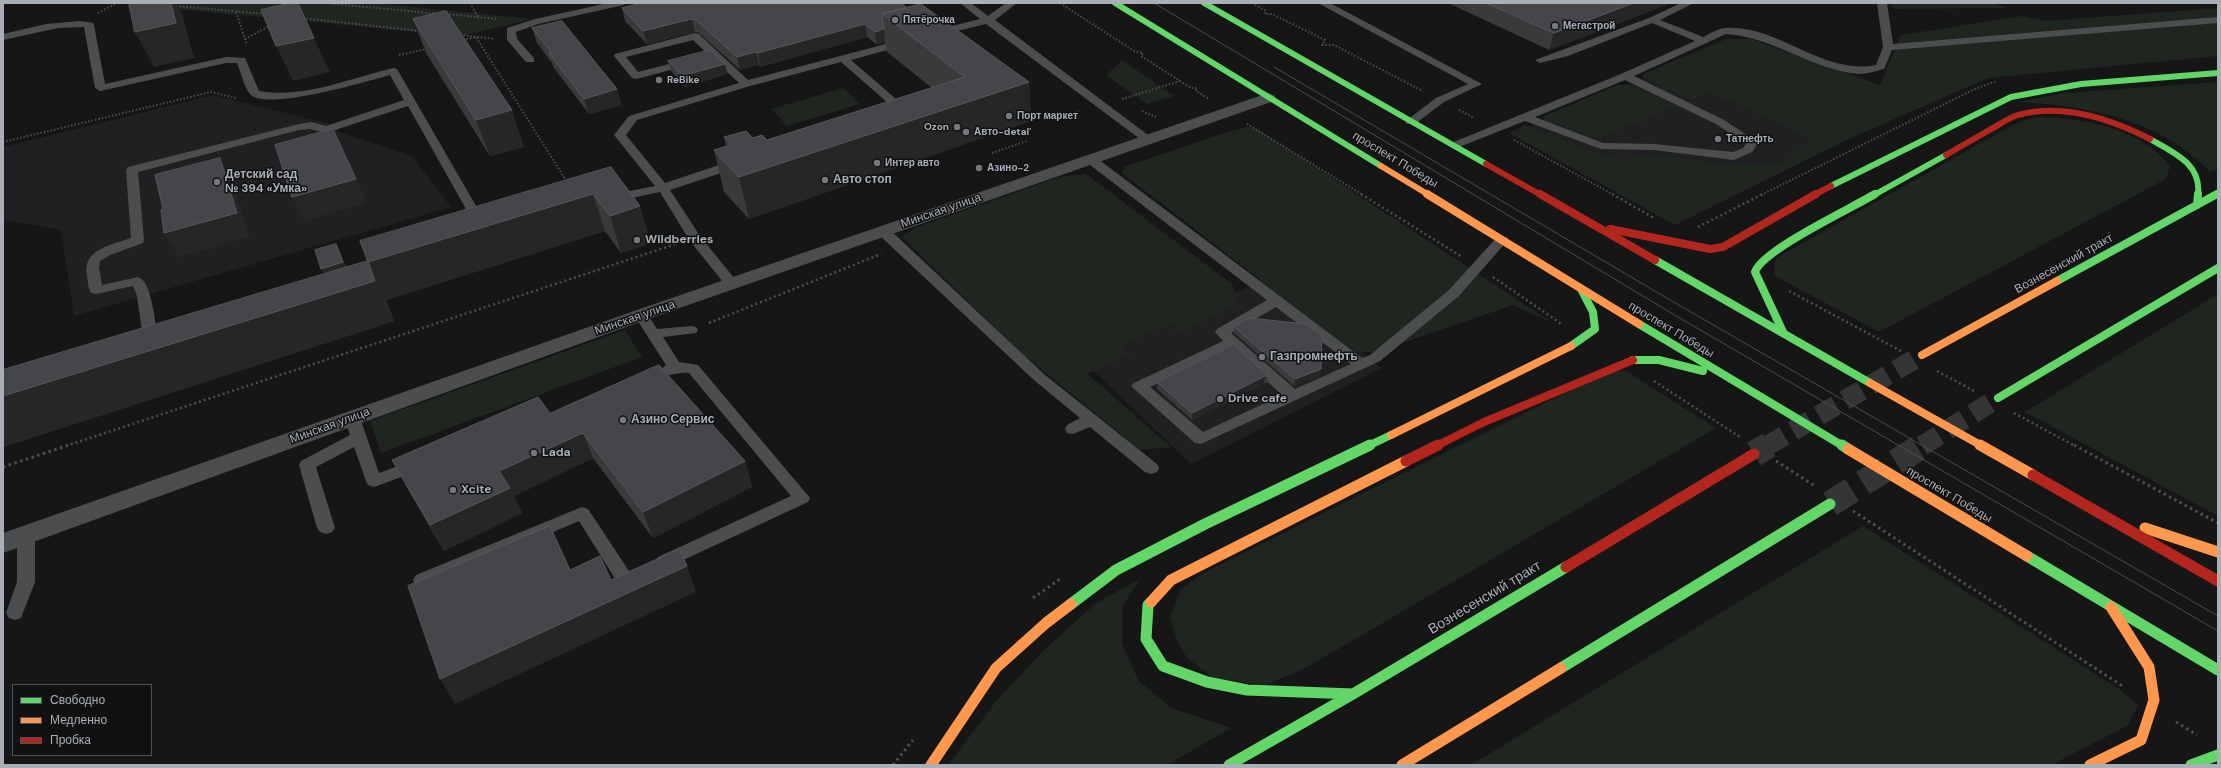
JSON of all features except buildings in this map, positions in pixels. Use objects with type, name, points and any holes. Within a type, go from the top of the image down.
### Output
[{"type":"main road","name":"проспект Победы","points":[[1115,3],[1724,376],[2108,603],[2218,670]]},
{"type":"main road","points":[[1204,3],[2218,581]]},
{"type":"main road","points":[[1596,227],[1644,234],[1710,249],[1723,248],[1832,186],[2011,97],[2081,84],[2218,73]]},
{"type":"main road","points":[[1783,332],[1755,272],[1757,266],[1774,251],[2016,116],[2036,111],[2092,118],[2124,127],[2165,147],[2190,166],[2198,180],[2197,205]]},
{"type":"main road","name":"Вознесенский тракт","points":[[1922,355],[2218,194]]},
{"type":"main road","points":[[1998,398],[2218,268]]},
{"type":"main road","points":[[931,765],[996,668],[1046,623],[1116,570],[1205,524],[1565,351],[1595,329],[1593,312],[1581,289]]},
{"type":"main road","points":[[1353,694],[1247,690],[1207,682],[1163,666],[1146,639],[1148,605],[1171,580],[1269,529],[1484,422],[1632,360],[1659,360],[1724,376]]},
{"type":"main road","name":"Вознесенский тракт","points":[[1229,765],[1353,694],[1754,454]]},
{"type":"main road","points":[[1402,765],[1830,504]]},
{"type":"main road","points":[[2100,513],[2218,552]]},
{"type":"main road","points":[[2090,765],[2142,740],[2154,700],[2149,667],[2108,603]]},
{"type":"main road","points":[[1421,765],[1432,746]]},
{"type":"main road","points":[[2191,765],[2218,755]]},
{"type":"street","name":"Минская улица","points":[[3,542],[641,315],[1268,98]]},
{"type":"lane","points":[[530,60],[512,40],[511,30],[585,7],[621,3]]},
{"type":"lane","points":[[965,3],[1148,140]]},
{"type":"lane","points":[[732,284],[695,238],[663,188],[620,135],[633,118],[746,84],[844,60],[988,20],[1012,3]]},
{"type":"lane","points":[[1323,3],[1477,84],[1440,100],[1411,122]]},
{"type":"lane","points":[[1540,60],[1564,54],[1652,20],[1689,3]]},
{"type":"lane","points":[[1455,145],[1625,76],[1725,31],[1743,32],[1837,67],[1861,71],[1880,67],[1888,47],[1882,3]]},
{"type":"lane","points":[[1652,20],[1704,41]]},
{"type":"lane","points":[[1888,47],[2218,20]]},
{"type":"lane","points":[[3,37],[65,24],[82,23],[90,25],[100,88],[226,60],[241,60],[255,93],[266,96],[294,94],[393,71],[410,102],[488,230],[470,236]]},
{"type":"lane","points":[[715,55],[636,76],[619,56],[695,36],[746,84]]},
{"type":"lane","points":[[844,60],[908,115],[893,120]]},
{"type":"lane","points":[[1526,117],[1601,146],[1654,147],[1734,156],[1748,150],[1752,143],[1720,122],[1625,76]]},
{"type":"lane","points":[[151,349],[144,296],[138,281],[96,290],[92,268],[94,259],[105,252],[138,240],[132,170],[299,127],[312,125],[326,130],[410,102]]},
{"type":"lane","points":[[1090,159],[1362,365]]},
{"type":"lane","points":[[602,201],[663,188],[739,163],[753,161]]},
{"type":"lane","points":[[882,231],[1040,378],[1151,468]]},
{"type":"lane","points":[[1232,342],[1139,386],[1201,439],[1375,358],[1454,294],[1502,240]]},
{"type":"lane","points":[[1276,301],[1222,332],[1293,396]]},
{"type":"lane","points":[[641,315],[675,367]]},
{"type":"lane","points":[[653,334],[691,330]]},
{"type":"lane","points":[[136,353],[166,344]]},
{"type":"lane","points":[[422,580],[582,513],[625,580],[802,498],[693,368],[675,367],[653,376]]},
{"type":"lane","points":[[352,418],[374,481],[433,459]]},
{"type":"lane","points":[[1074,429],[1091,419]]},
{"type":"lane","points":[[326,528],[307,465],[359,437]]},
{"type":"lane","points":[[15,613],[26,582],[26,534]]},
{"type":"path","points":[[324,3],[535,22]]},
{"type":"path","points":[[470,3],[478,17]]},
{"type":"path","points":[[900,3],[909,10]]},
{"type":"path","points":[[906,8],[924,3]]},
{"type":"path","points":[[1060,3],[1134,52],[1143,53],[1142,56],[1191,88],[1197,88],[1196,91],[1209,98],[1207,101]]},
{"type":"path","points":[[1252,3],[1266,11],[1265,14],[1272,14],[1325,40],[1322,45],[1334,45],[1427,93]]},
{"type":"path","points":[[176,6],[272,15]]},
{"type":"path","points":[[236,12],[249,52],[241,60]]},
{"type":"path","points":[[303,18],[421,31]]},
{"type":"path","points":[[245,39],[273,24]]},
{"type":"path","points":[[453,34],[512,40]]},
{"type":"path","points":[[462,40],[476,37]]},
{"type":"path","points":[[476,37],[571,187]]},
{"type":"path","points":[[393,71],[398,55],[434,47]]},
{"type":"path","points":[[3,142],[211,92],[241,99]]},
{"type":"path","points":[[1121,99],[1127,102]]},
{"type":"path","points":[[1455,108],[1656,219]]},
{"type":"path","points":[[1139,110],[1154,117],[1160,116]]},
{"type":"path","points":[[1246,124],[1463,258]]},
{"type":"path","points":[[992,153],[1027,141]]},
{"type":"path","points":[[3,466],[695,238]]},
{"type":"path","points":[[1487,273],[1564,326]]},
{"type":"path","points":[[1646,376],[1746,441]]},
{"type":"path","points":[[1773,459],[1820,489]]},
{"type":"path","points":[[1846,506],[2198,736]]},
{"type":"shaded area","points":[[112,3],[375,3],[533,19],[462,36]]},
{"type":"shaded area","points":[[1888,3],[1993,3],[2006,8],[1894,9]]},
{"type":"shaded area","points":[[2218,8],[2218,56],[1988,78],[1851,138],[1675,225],[1509,133],[1523,126],[1531,126],[1597,153],[1620,158],[1656,155],[1737,165],[1785,161],[1810,138],[1710,93],[1692,100],[1643,78],[1643,74],[1726,39],[1751,39],[1880,85],[1901,35],[2022,16],[2045,21]]},
{"type":"shaded area","points":[[1122,60],[1174,96],[1147,104],[1106,75]]},
{"type":"shaded area","points":[[1643,78],[1692,100],[1710,93],[1810,138],[1785,161],[1737,165],[1643,156],[1620,158],[1597,153],[1531,126],[1544,120],[1543,117],[1617,85],[1629,85]]},
{"type":"shaded area","points":[[2218,82],[2218,168],[2210,172],[2190,154],[2169,139],[2122,119],[2070,107],[2018,102],[2064,93]]},
{"type":"shaded area","points":[[1617,85],[1629,85],[1677,106],[1596,139],[1545,120],[1543,117]]},
{"type":"shaded area","points":[[843,88],[860,104],[787,126],[771,109]]},
{"type":"shaded area","name":"Детский сад № 394 «Умка»","points":[[213,95],[335,125],[339,132],[412,156],[451,207],[74,316],[61,230],[3,220],[3,147]]},
{"type":"shaded area","points":[[2041,117],[2094,123],[2128,134],[2158,153],[2170,166],[2166,179],[1879,332],[1773,275],[1776,258],[2011,126],[2024,120]]},
{"type":"shaded area","points":[[1248,127],[1256,128],[1553,323],[1513,305],[1376,352],[1361,352],[1345,345],[1122,173],[1124,167],[1227,132]]},
{"type":"shaded area","points":[[1086,174],[1232,284],[1239,302],[1179,334],[1171,324],[1121,345],[1130,353],[1088,374],[1171,447],[1140,450],[1020,352],[902,237],[915,228],[1059,177]]},
{"type":"shaded area","points":[[1264,280],[1382,368],[1191,464],[1081,359]]},
{"type":"shaded area","points":[[2218,294],[2218,516],[2025,412]]},
{"type":"shaded area","points":[[625,330],[642,357],[381,453],[370,421]]},
{"type":"shaded area","points":[[1624,370],[1716,428],[1304,669],[1265,685],[1215,679],[1187,658],[1177,641],[1170,617],[1180,590],[1203,573],[1607,372]]},
{"type":"shaded area","points":[[1863,526],[2119,689],[2139,705],[2127,726],[2051,765],[1471,765]]},
{"type":"shaded area","points":[[1141,578],[1123,605],[1122,643],[1138,680],[1171,708],[1231,728],[1167,765],[948,765],[997,700],[1045,649],[1095,604]]},
{"type":"tunnel","points":[[1767,446],[1922,355]]},
{"type":"tunnel","points":[[1922,446],[1998,398]]},
{"type":"tunnel","points":[[1754,454],[1769,445]]},
{"type":"tunnel","points":[[1830,504],[1923,445]]},
{"type":"tram line","points":[[1154,3],[1678,317],[2218,631]]},
{"type":"tram line","points":[[1274,67],[1677,304],[2218,616]]},
{"type":"traffic: fast","points":[[1115,3],[1381,166]]},
{"type":"traffic: fast","points":[[1204,3],[1486,164]]},
{"type":"traffic: fast","points":[[1831,186],[2011,97],[2081,84],[2218,73]]},
{"type":"traffic: fast","points":[[2150,139],[2179,157],[2197,176],[2199,183],[2197,205]]},
{"type":"traffic: fast","points":[[1783,332],[1755,272],[1757,266],[1774,251],[1946,155]]},
{"type":"traffic: fast","points":[[2057,281],[2218,194]]},
{"type":"traffic: fast","points":[[1655,260],[1870,383]]},
{"type":"traffic: fast","points":[[1998,398],[2218,268]]},
{"type":"traffic: fast","points":[[1571,346],[1595,329],[1593,312],[1581,289]]},
{"type":"traffic: fast","points":[[1639,324],[1848,449]]},
{"type":"traffic: fast","points":[[1633,360],[1659,360],[1703,371]]},
{"type":"traffic: fast","points":[[1071,604],[1116,570],[1205,524],[1391,435]]},
{"type":"traffic: fast","points":[[1561,668],[1830,504]]},
{"type":"traffic: fast","points":[[2027,556],[2218,670]]},
{"type":"traffic: fast","points":[[1229,765],[1353,694],[1566,567]]},
{"type":"traffic: fast","points":[[1151,602],[1148,605],[1146,639],[1163,666],[1207,682],[1247,690],[1353,694]]},
{"type":"traffic: fast","points":[[2191,765],[2218,755]]},
{"type":"traffic: slow","points":[[1381,166],[1639,324]]},
{"type":"traffic: slow","points":[[1922,355],[2057,281]]},
{"type":"traffic: slow","points":[[1391,435],[1571,346]]},
{"type":"traffic: slow","points":[[1870,383],[2033,475]]},
{"type":"traffic: slow","points":[[1848,449],[2027,556]]},
{"type":"traffic: slow","points":[[1151,602],[1171,580],[1406,461]]},
{"type":"traffic: slow","points":[[2145,528],[2218,552]]},
{"type":"traffic: slow","points":[[931,765],[996,668],[1046,623],[1071,604]]},
{"type":"traffic: slow","points":[[2090,765],[2141,740],[2154,700],[2149,667],[2111,607]]},
{"type":"traffic: slow","points":[[1402,765],[1561,668]]},
{"type":"traffic: jam","points":[[1946,155],[2013,117],[2034,112],[2051,111],[2086,115],[2120,125],[2150,139]]},
{"type":"traffic: jam","points":[[1486,164],[1655,260]]},
{"type":"traffic: jam","points":[[1610,229],[1710,249],[1723,247],[1831,186]]},
{"type":"traffic: jam","points":[[1406,461],[1484,422],[1633,360]]},
{"type":"traffic: jam","points":[[1566,567],[1754,454]]},
{"type":"traffic: jam","points":[[2033,475],[2218,581]]},
{"type":"place","name":"Пятёрочка","points":[[895,20]]},
{"type":"place","name":"Мегастрой","points":[[1555,26]]},
{"type":"place","name":"ReBike","points":[[659,80]]},
{"type":"place","name":"Порт маркет","points":[[1009,116]]},
{"type":"place","name":"Ozon","points":[[957,127]]},
{"type":"place","name":"Авто-detal'","points":[[966,132]]},
{"type":"place","name":"Татнефть","points":[[1718,139]]},
{"type":"place","name":"Интер авто","points":[[877,163]]},
{"type":"place","name":"Азино-2","points":[[979,168]]},
{"type":"place","name":"Авто стоп","points":[[825,180]]},
{"type":"place","name":"Детский сад № 394 «Умка»","points":[[217,182]]},
{"type":"place","name":"Wildberries","points":[[637,240]]},
{"type":"place","name":"Газпромнефть","points":[[1262,357]]},
{"type":"place","name":"Drive cafe","points":[[1220,399]]},
{"type":"place","name":"Азино Сервис","points":[[623,420]]},
{"type":"place","name":"Lada","points":[[534,453]]},
{"type":"place","name":"Xcite","points":[[453,490]]}]
